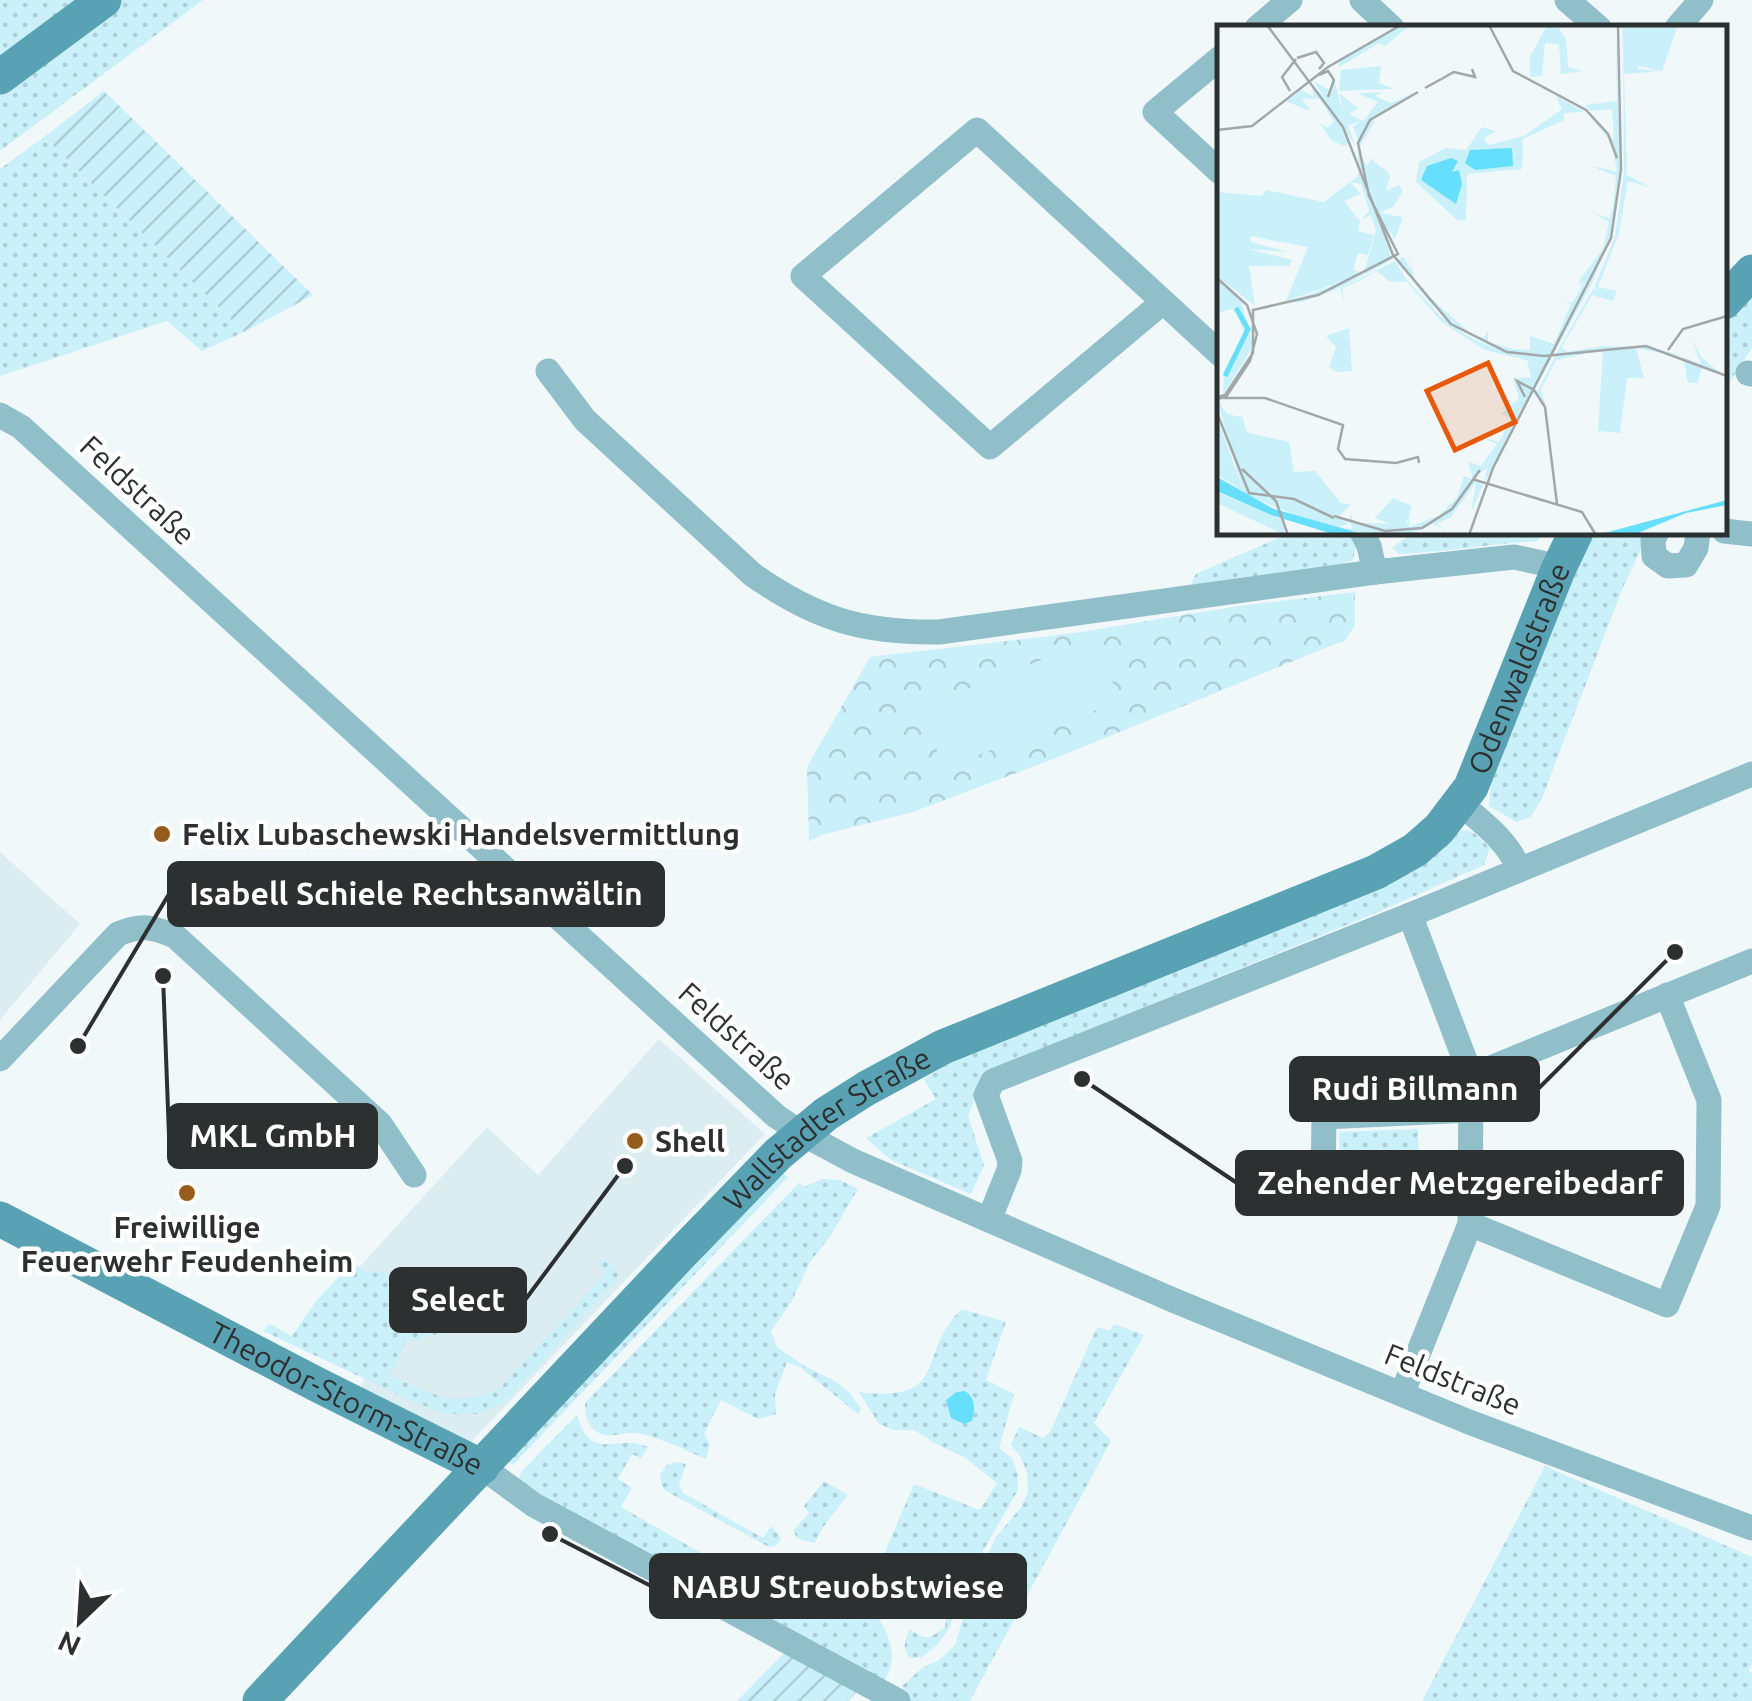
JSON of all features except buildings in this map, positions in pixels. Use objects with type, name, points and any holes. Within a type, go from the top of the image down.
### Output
[{"type":"street","points":[[0,76],[104,0]]},
{"type":"street","points":[[1261,25],[1290,0]]},
{"type":"street","points":[[1362,0],[1389,25]]},
{"type":"street","points":[[1567,0],[1596,25]]},
{"type":"street","points":[[1680,25],[1701,0]]},
{"type":"street","points":[[1217,60],[1155,112],[1217,169]]},
{"type":"street","points":[[1164,302],[990,447],[802,276],[977,130],[1164,302],[1217,351]]},
{"type":"street","points":[[1727,299],[1752,272]]},
{"type":"street","points":[[548,371],[585,420],[753,575],[813,611],[886,631],[939,632],[1375,572],[1514,557],[1558,570]]},
{"type":"street","name":"Feldstraße","points":[[0,415],[21,427],[756,1097],[801,1133],[853,1161],[1173,1300],[1486,1428],[1752,1528]]},
{"type":"street","points":[[1727,531],[1752,534]]},
{"type":"street","points":[[1364,535],[1375,572]]},
{"type":"street","name":"Odenwaldstraße","points":[[1461,804],[1483,760],[1575,535]]},
{"type":"street","points":[[1656,535],[1654,556],[1668,566],[1686,565],[1696,548],[1698,535]]},
{"type":"street","points":[[989,1220],[1010,1161],[986,1094],[993,1081],[1752,774]]},
{"type":"street","points":[[1461,804],[1497,835],[1519,868]]},
{"type":"street","name":"Wallstadter Straße","points":[[260,1701],[660,1275],[801,1133],[854,1097],[944,1046],[1392,864],[1439,829],[1461,804]]},
{"type":"street","points":[[1402,1394],[1470,1224],[1471,1076],[1410,915]]},
{"type":"street","points":[[0,1059],[118,934],[134,928],[154,928],[175,936],[380,1124],[414,1175]]},
{"type":"street","points":[[1471,1076],[1752,961]]},
{"type":"street","points":[[1470,1224],[1667,1306],[1708,1206],[1709,1100],[1667,995]]},
{"type":"street","points":[[1470,1110],[1324,1117],[1322,1184],[1470,1192]]},
{"type":"street","name":"Theodor-Storm-Straße","points":[[0,1219],[482,1466],[534,1505],[898,1701]]},
{"type":"shaded area","points":[[0,852],[80,924],[0,1020]]},
{"type":"shaded area","points":[[659,1039],[765,1134],[470,1443],[356,1398],[394,1310],[353,1274],[487,1127],[538,1175]]},
{"type":"green space","points":[[0,0],[84,0],[0,63]]},
{"type":"green space","points":[[123,0],[203,0],[0,151],[0,92]]},
{"type":"green space","points":[[104,91],[313,295],[244,332],[44,137]]},
{"type":"green space","points":[[44,137],[244,332],[202,351],[167,321],[0,376],[0,169]]},
{"type":"green space","points":[[1752,290],[1752,348],[1727,386],[1727,320]]},
{"type":"green space","points":[[1285,535],[1353,535],[1357,540],[1353,560],[1337,566],[1190,585],[1196,574]]},
{"type":"green space","points":[[1409,535],[1542,535],[1537,541],[1433,552],[1399,554],[1392,548]]},
{"type":"green space","points":[[1588,535],[1647,535],[1531,817],[1516,822],[1489,806],[1491,784]]},
{"type":"green space","points":[[1355,592],[1355,625],[1344,642],[913,812],[809,841],[807,767],[870,657],[1075,633],[1238,606]]},
{"type":"green space","points":[[1096,639],[1120,701],[944,768],[920,707]]},
{"type":"green space","points":[[1468,830],[1490,848],[1484,865],[985,1072],[968,1116],[984,1165],[971,1194],[891,1160],[866,1138],[936,1099],[924,1079],[962,1056],[1431,859],[1460,831]]},
{"type":"green space","points":[[1418,1129],[1419,1175],[1340,1169],[1339,1132]]},
{"type":"green space","points":[[783,1173],[788,1177],[513,1465],[508,1461]]},
{"type":"green space","points":[[822,1179],[840,1180],[858,1189],[771,1331],[777,1347],[850,1393],[861,1409],[858,1414],[801,1368],[787,1362],[775,1394],[776,1414],[758,1419],[721,1400],[704,1434],[710,1444],[706,1459],[646,1435],[607,1435],[594,1429],[587,1419],[585,1403],[799,1183],[804,1187]]},
{"type":"green space","points":[[604,1259],[618,1273],[617,1280],[505,1402],[477,1414],[446,1414],[414,1402],[263,1331],[270,1324],[292,1336],[316,1301],[353,1262],[362,1270],[388,1273],[451,1330],[413,1341],[406,1339],[391,1376],[445,1397],[470,1398],[500,1388],[607,1272],[595,1261]]},
{"type":"green space","points":[[962,1309],[1006,1322],[986,1380],[1014,1394],[999,1448],[1012,1458],[1018,1490],[978,1560],[949,1629],[922,1657],[910,1658],[905,1640],[910,1629],[920,1636],[932,1636],[945,1627],[946,1616],[939,1605],[882,1559],[914,1484],[980,1510],[997,1483],[964,1457],[914,1430],[894,1430],[879,1424],[859,1392],[908,1390],[920,1382],[948,1326]]},
{"type":"green space","points":[[1114,1324],[1144,1335],[1094,1423],[1111,1441],[970,1701],[911,1701],[903,1697],[907,1692],[902,1686],[955,1645],[971,1591],[996,1537],[1022,1506],[1028,1492],[1027,1472],[1011,1445],[1019,1427],[1043,1438],[1050,1432],[1097,1327],[1110,1331]]},
{"type":"green space","points":[[577,1415],[583,1430],[597,1443],[636,1443],[648,1447],[641,1458],[632,1454],[618,1479],[632,1488],[621,1507],[750,1581],[759,1564],[766,1571],[756,1592],[736,1603],[518,1481],[522,1471]]},
{"type":"green space","points":[[686,1464],[679,1485],[683,1493],[763,1538],[771,1526],[781,1538],[777,1545],[769,1547],[666,1491],[660,1475],[667,1465]]},
{"type":"green space","points":[[1545,1466],[1752,1557],[1752,1701],[1422,1701]]},
{"type":"green space","points":[[824,1481],[848,1495],[815,1543],[798,1539],[793,1531],[809,1513],[804,1506]]},
{"type":"green space","points":[[820,1587],[858,1597],[875,1613],[891,1646],[892,1658],[885,1680],[762,1618],[797,1594]]},
{"type":"green space","points":[[786,1651],[859,1690],[848,1701],[737,1701]]},
{"type":"water","points":[[965,1391],[974,1408],[972,1421],[964,1424],[951,1418],[946,1400]]},
{"type":"place","name":"Felix Lubaschewski Handelsvermittlung","points":[[162,834]]},
{"type":"place","name":"Rudi Billmann","points":[[1675,952]]},
{"type":"place","name":"MKL GmbH","points":[[163,976]]},
{"type":"place","name":"Isabell Schiele Rechtsanwältin","points":[[78,1046]]},
{"type":"place","name":"Zehender Metzgereibedarf","points":[[1082,1079]]},
{"type":"place","name":"Shell","points":[[635,1141]]},
{"type":"place","name":"Select","points":[[625,1166]]},
{"type":"place","name":"Freiwillige Feuerwehr Feudenheim","points":[[187,1193]]},
{"type":"place","name":"NABU Streuobstwiese","points":[[550,1534]]}]
